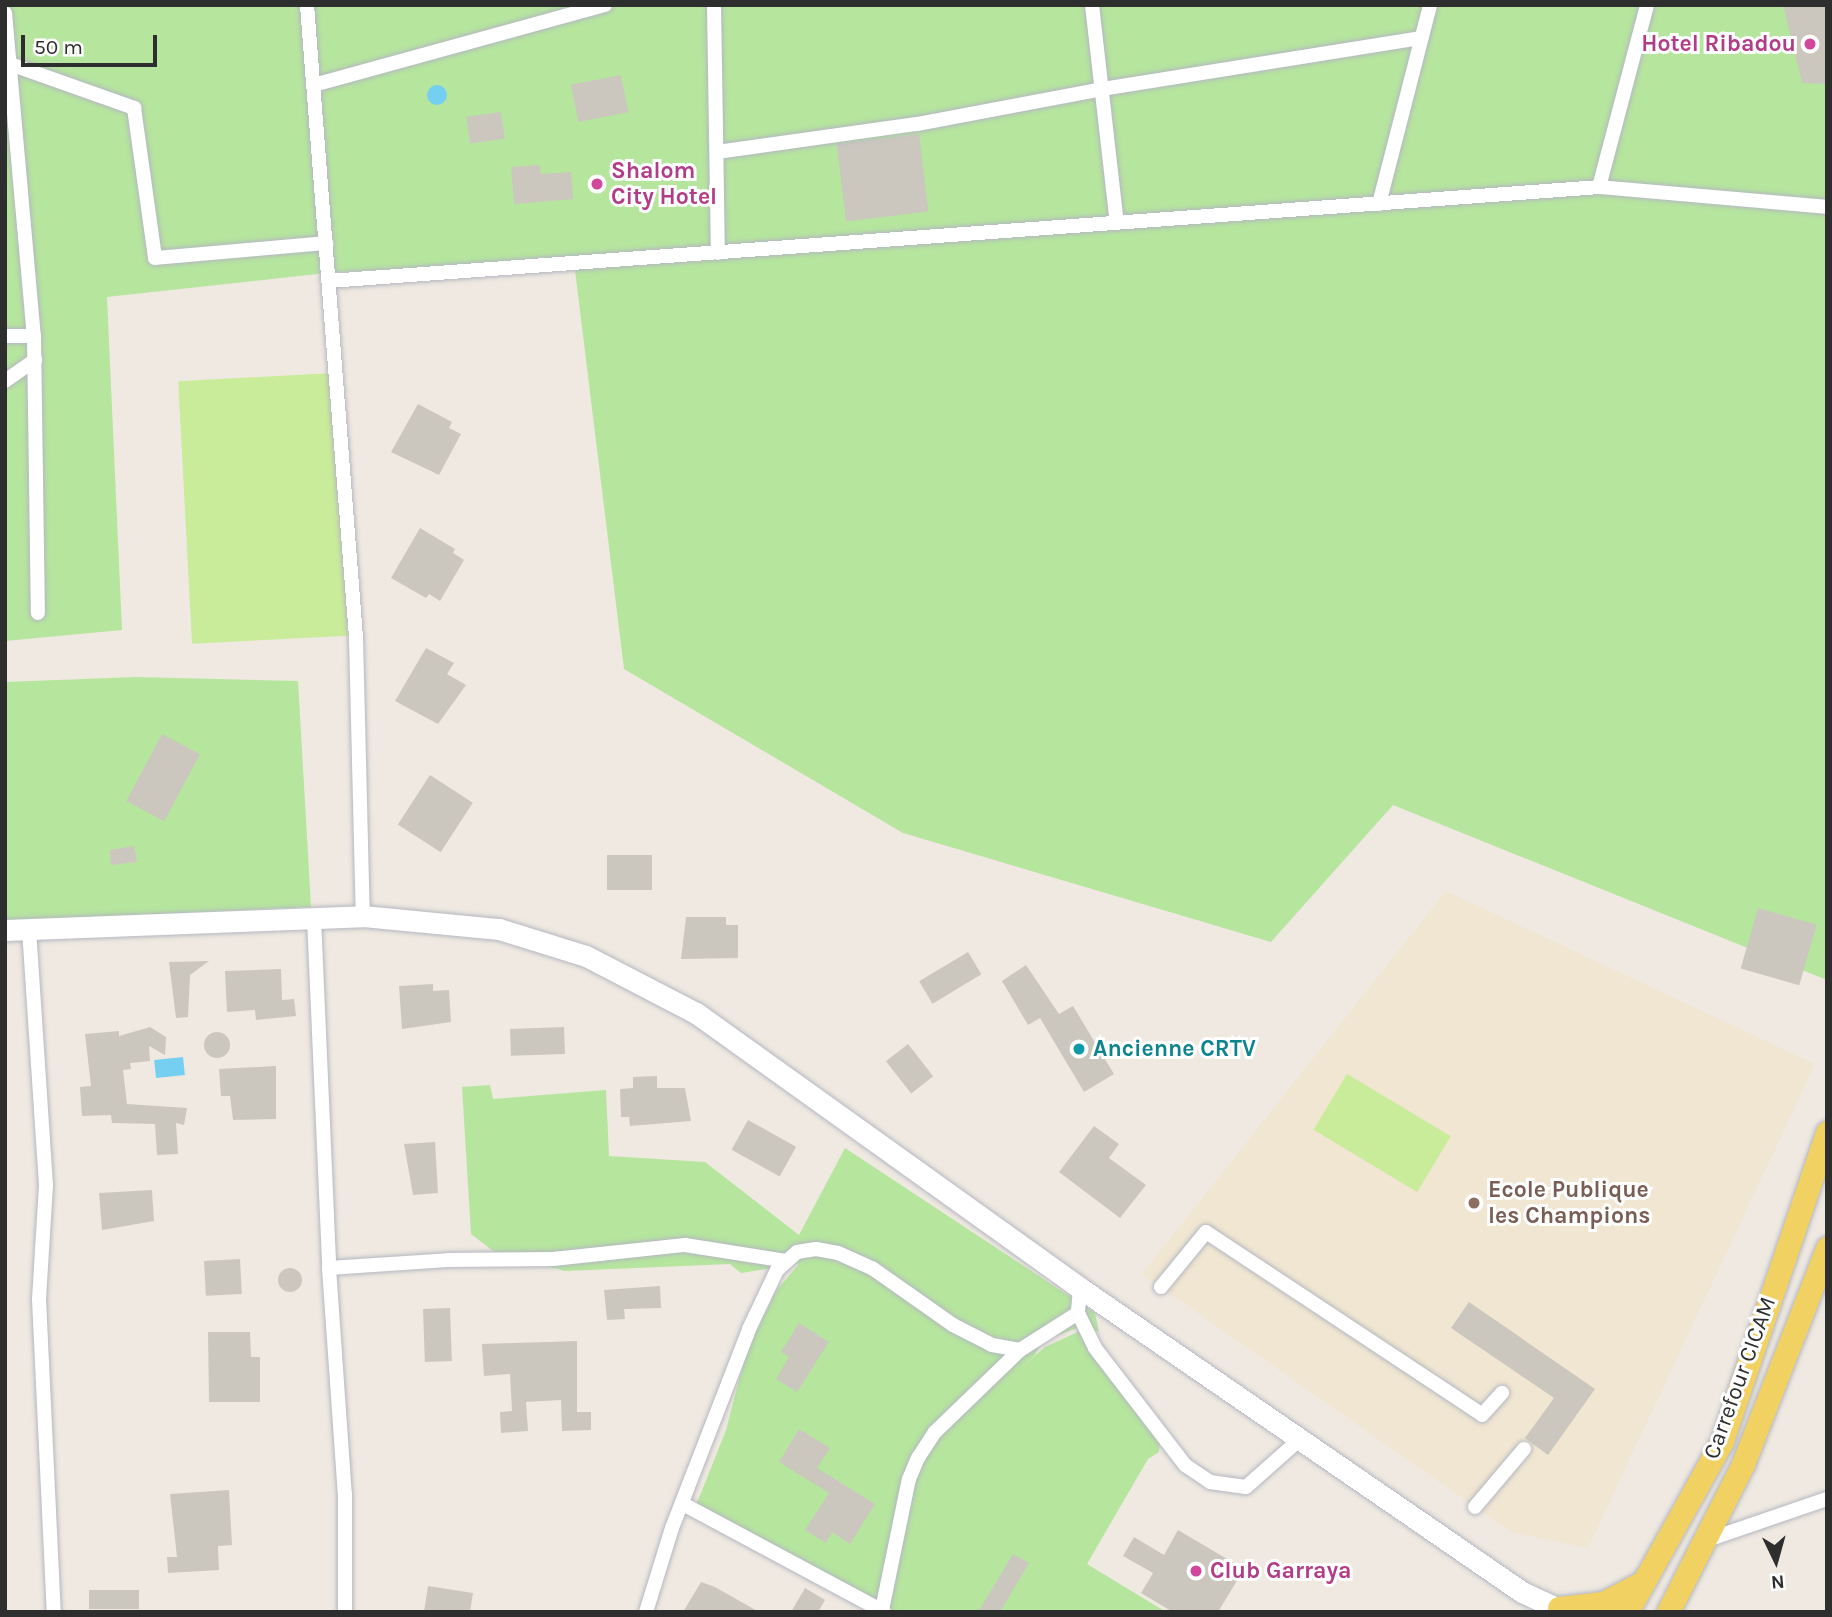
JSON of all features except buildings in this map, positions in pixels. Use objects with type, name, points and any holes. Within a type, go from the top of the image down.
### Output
[{"type":"main road","name":"Carrefour CICAM","points":[[1627,1612],[1722,1441],[1827,1132]]},
{"type":"main road","points":[[1670,1611],[1743,1464],[1827,1248]]},
{"type":"main road","points":[[1554,1611],[1603,1603],[1643,1582]]},
{"type":"street","points":[[307,5],[356,638],[363,916]]},
{"type":"street","points":[[314,85],[605,5]]},
{"type":"street","points":[[713,5],[718,253]]},
{"type":"street","points":[[1092,5],[1117,223]]},
{"type":"street","points":[[1379,204],[1430,5]]},
{"type":"street","points":[[1599,187],[1647,5]]},
{"type":"street","points":[[5,13],[34,336],[38,613]]},
{"type":"street","points":[[717,152],[917,124],[1102,89],[1421,38]]},
{"type":"street","points":[[8,61],[134,108],[155,258],[326,243]]},
{"type":"street","points":[[329,281],[1599,187],[1827,207]]},
{"type":"street","points":[[5,337],[34,336]]},
{"type":"street","points":[[5,381],[35,360]]},
{"type":"street","points":[[5,930],[363,916],[499,929],[586,956],[696,1013],[1080,1288],[1522,1592],[1554,1611]]},
{"type":"street","points":[[314,918],[329,1268],[345,1494],[345,1612]]},
{"type":"street","points":[[29,929],[46,1185],[39,1299],[54,1612]]},
{"type":"street","points":[[1161,1287],[1206,1232],[1482,1415],[1502,1393]]},
{"type":"street","points":[[329,1268],[448,1260],[553,1259],[685,1245],[786,1261]]},
{"type":"street","points":[[646,1612],[683,1504],[749,1329],[786,1261],[797,1252],[816,1249],[846,1255],[904,1286],[973,1337],[1020,1350]]},
{"type":"street","points":[[1080,1288],[1078,1313],[1122,1387],[1185,1465],[1210,1482],[1247,1487],[1300,1439]]},
{"type":"street","points":[[683,1504],[883,1611],[909,1479],[935,1432],[1020,1350],[1078,1313]]},
{"type":"street","points":[[1475,1507],[1524,1449]]},
{"type":"street","points":[[1704,1541],[1827,1499]]},
{"type":"shaded area","name":"Ecole Publique les Champions","points":[[1446,891],[1815,1064],[1588,1548],[1511,1532],[1142,1274]]},
{"type":"green space","points":[[5,5],[1827,5],[1827,980],[1393,805],[1271,942],[903,833],[624,669],[574,262],[335,272],[107,297],[122,630],[5,641]]},
{"type":"green space","points":[[334,373],[348,636],[192,644],[178,381]]},
{"type":"green space","points":[[136,677],[298,681],[311,907],[5,921],[5,682]]},
{"type":"green space","points":[[1347,1074],[1451,1136],[1417,1192],[1314,1130]]},
{"type":"green space","points":[[490,1085],[493,1099],[606,1090],[609,1156],[705,1162],[799,1235],[845,1148],[1095,1313],[1099,1332],[1080,1327],[1042,1341],[1035,1355],[1020,1369],[1045,1347],[1082,1330],[1095,1341],[1160,1439],[1159,1452],[1148,1459],[1087,1564],[1166,1612],[884,1612],[695,1508],[726,1430],[747,1349],[776,1291],[798,1265],[799,1259],[797,1264],[741,1273],[730,1264],[565,1271],[493,1251],[471,1234],[462,1087]]},
{"type":"water","points":[[433,85],[441,85],[447,95],[441,105],[433,105],[427,99],[427,91]]},
{"type":"water","points":[[183,1057],[185,1075],[156,1078],[154,1060]]},
{"type":"place","name":"Hotel Ribadou","points":[[1810,44]]},
{"type":"place","name":"Shalom City Hotel","points":[[597,184]]},
{"type":"place","name":"Ancienne CRTV","points":[[1079,1049]]},
{"type":"place","name":"Ecole Publique les Champions","points":[[1474,1203]]},
{"type":"place","name":"Club Garraya","points":[[1196,1571]]}]
